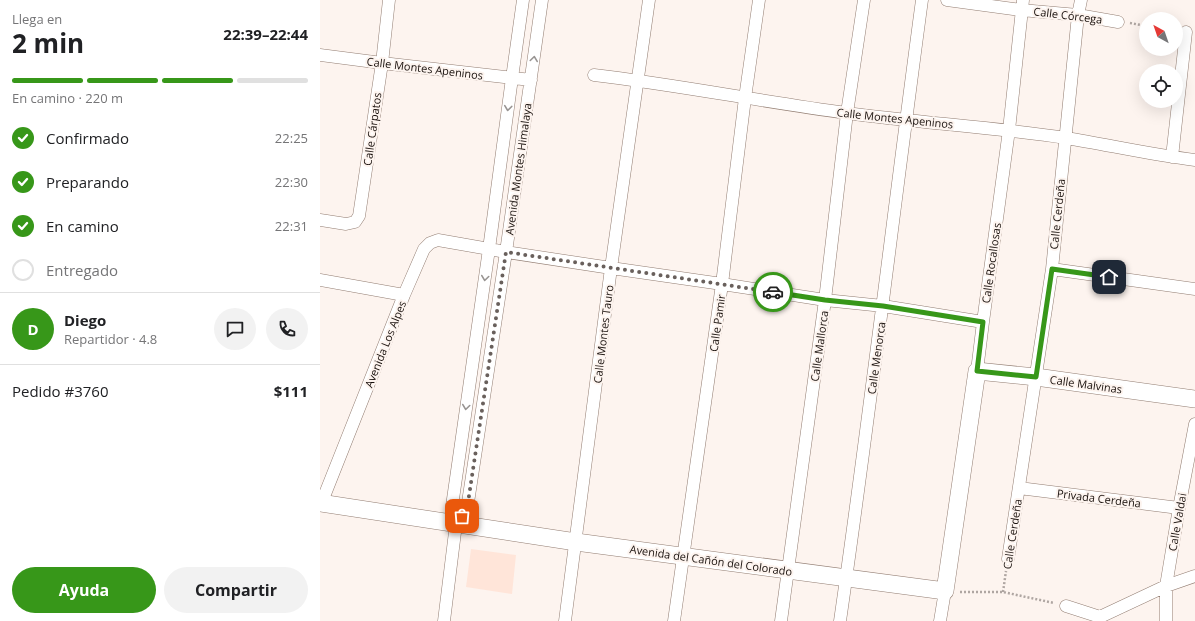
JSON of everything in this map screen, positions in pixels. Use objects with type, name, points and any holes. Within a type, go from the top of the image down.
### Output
[{"type":"main road","name":"Calle Malvinas","points":[[977,371],[1036,377],[1195,399]]},
{"type":"main road","name":"Calle Rocallosas","points":[[945,591],[977,371]]},
{"type":"main road","name":"Avenida del Cañón del Colorado","points":[[321,503],[576,542],[945,591]]},
{"type":"street","name":"Calle Cárpatos","points":[[320,220],[346,224],[355,222],[359,216],[382,63],[389,0]]},
{"type":"street","name":"Avenida Montes Himalaya","points":[[444,621],[456,524],[452,506],[523,0]]},
{"type":"street","name":"Avenida Montes Himalaya","points":[[456,524],[467,509],[542,0]]},
{"type":"street","name":"Calle Montes Tauro","points":[[565,621],[611,268],[650,0]]},
{"type":"street","name":"Calle Pamir","points":[[674,621],[722,284],[745,98],[759,0]]},
{"type":"street","name":"Calle Mallorca","points":[[781,621],[825,300],[847,113],[864,0]]},
{"type":"street","name":"Calle Menorca","points":[[840,621],[883,306],[922,0]]},
{"type":"street","name":"Calle Córcega","points":[[947,0],[1022,5],[1118,22]]},
{"type":"street","name":"Calle Cerdeña","points":[[1008,559],[1052,269],[1078,15],[1081,0]]},
{"type":"street","name":"Calle Rocallosas","points":[[977,371],[1009,130],[1022,5]]},
{"type":"street","points":[[1172,157],[1186,32]]},
{"type":"street","name":"Calle Montes Apeninos","points":[[320,55],[531,80]]},
{"type":"street","name":"Calle Montes Apeninos","points":[[594,75],[638,80],[847,113],[1009,130],[1195,160]]},
{"type":"street","name":"Avenida Los Alpes","points":[[321,503],[404,295],[424,249],[430,243],[438,240],[611,268],[825,300],[883,306],[983,322]]},
{"type":"street","points":[[1052,269],[1195,289]]},
{"type":"street","points":[[320,280],[404,295]]},
{"type":"street","name":"Calle Valdai","points":[[1166,621],[1166,586],[1195,424]]},
{"type":"street","name":"Privada Cerdeña","points":[[1019,488],[1179,508]]},
{"type":"street","points":[[1066,606],[1098,619],[1166,586],[1195,576]]},
{"type":"street","name":"Calle Rocallosas","points":[[940,621],[945,591]]},
{"type":"path","name":"Calle Cerdeña","points":[[1003,592],[1008,559]]},
{"type":"path","points":[[945,591],[1003,592],[1066,606]]},
{"type":"shaded area","points":[[471,549],[516,555],[512,594],[466,587]]},
{"type":"way so far","points":[[462,516],[467,509],[506,252],[773,292]]},
{"type":"route","points":[[773,292],[825,300],[883,306],[983,322],[977,371],[1036,377],[1052,269],[1109,277]]}]
